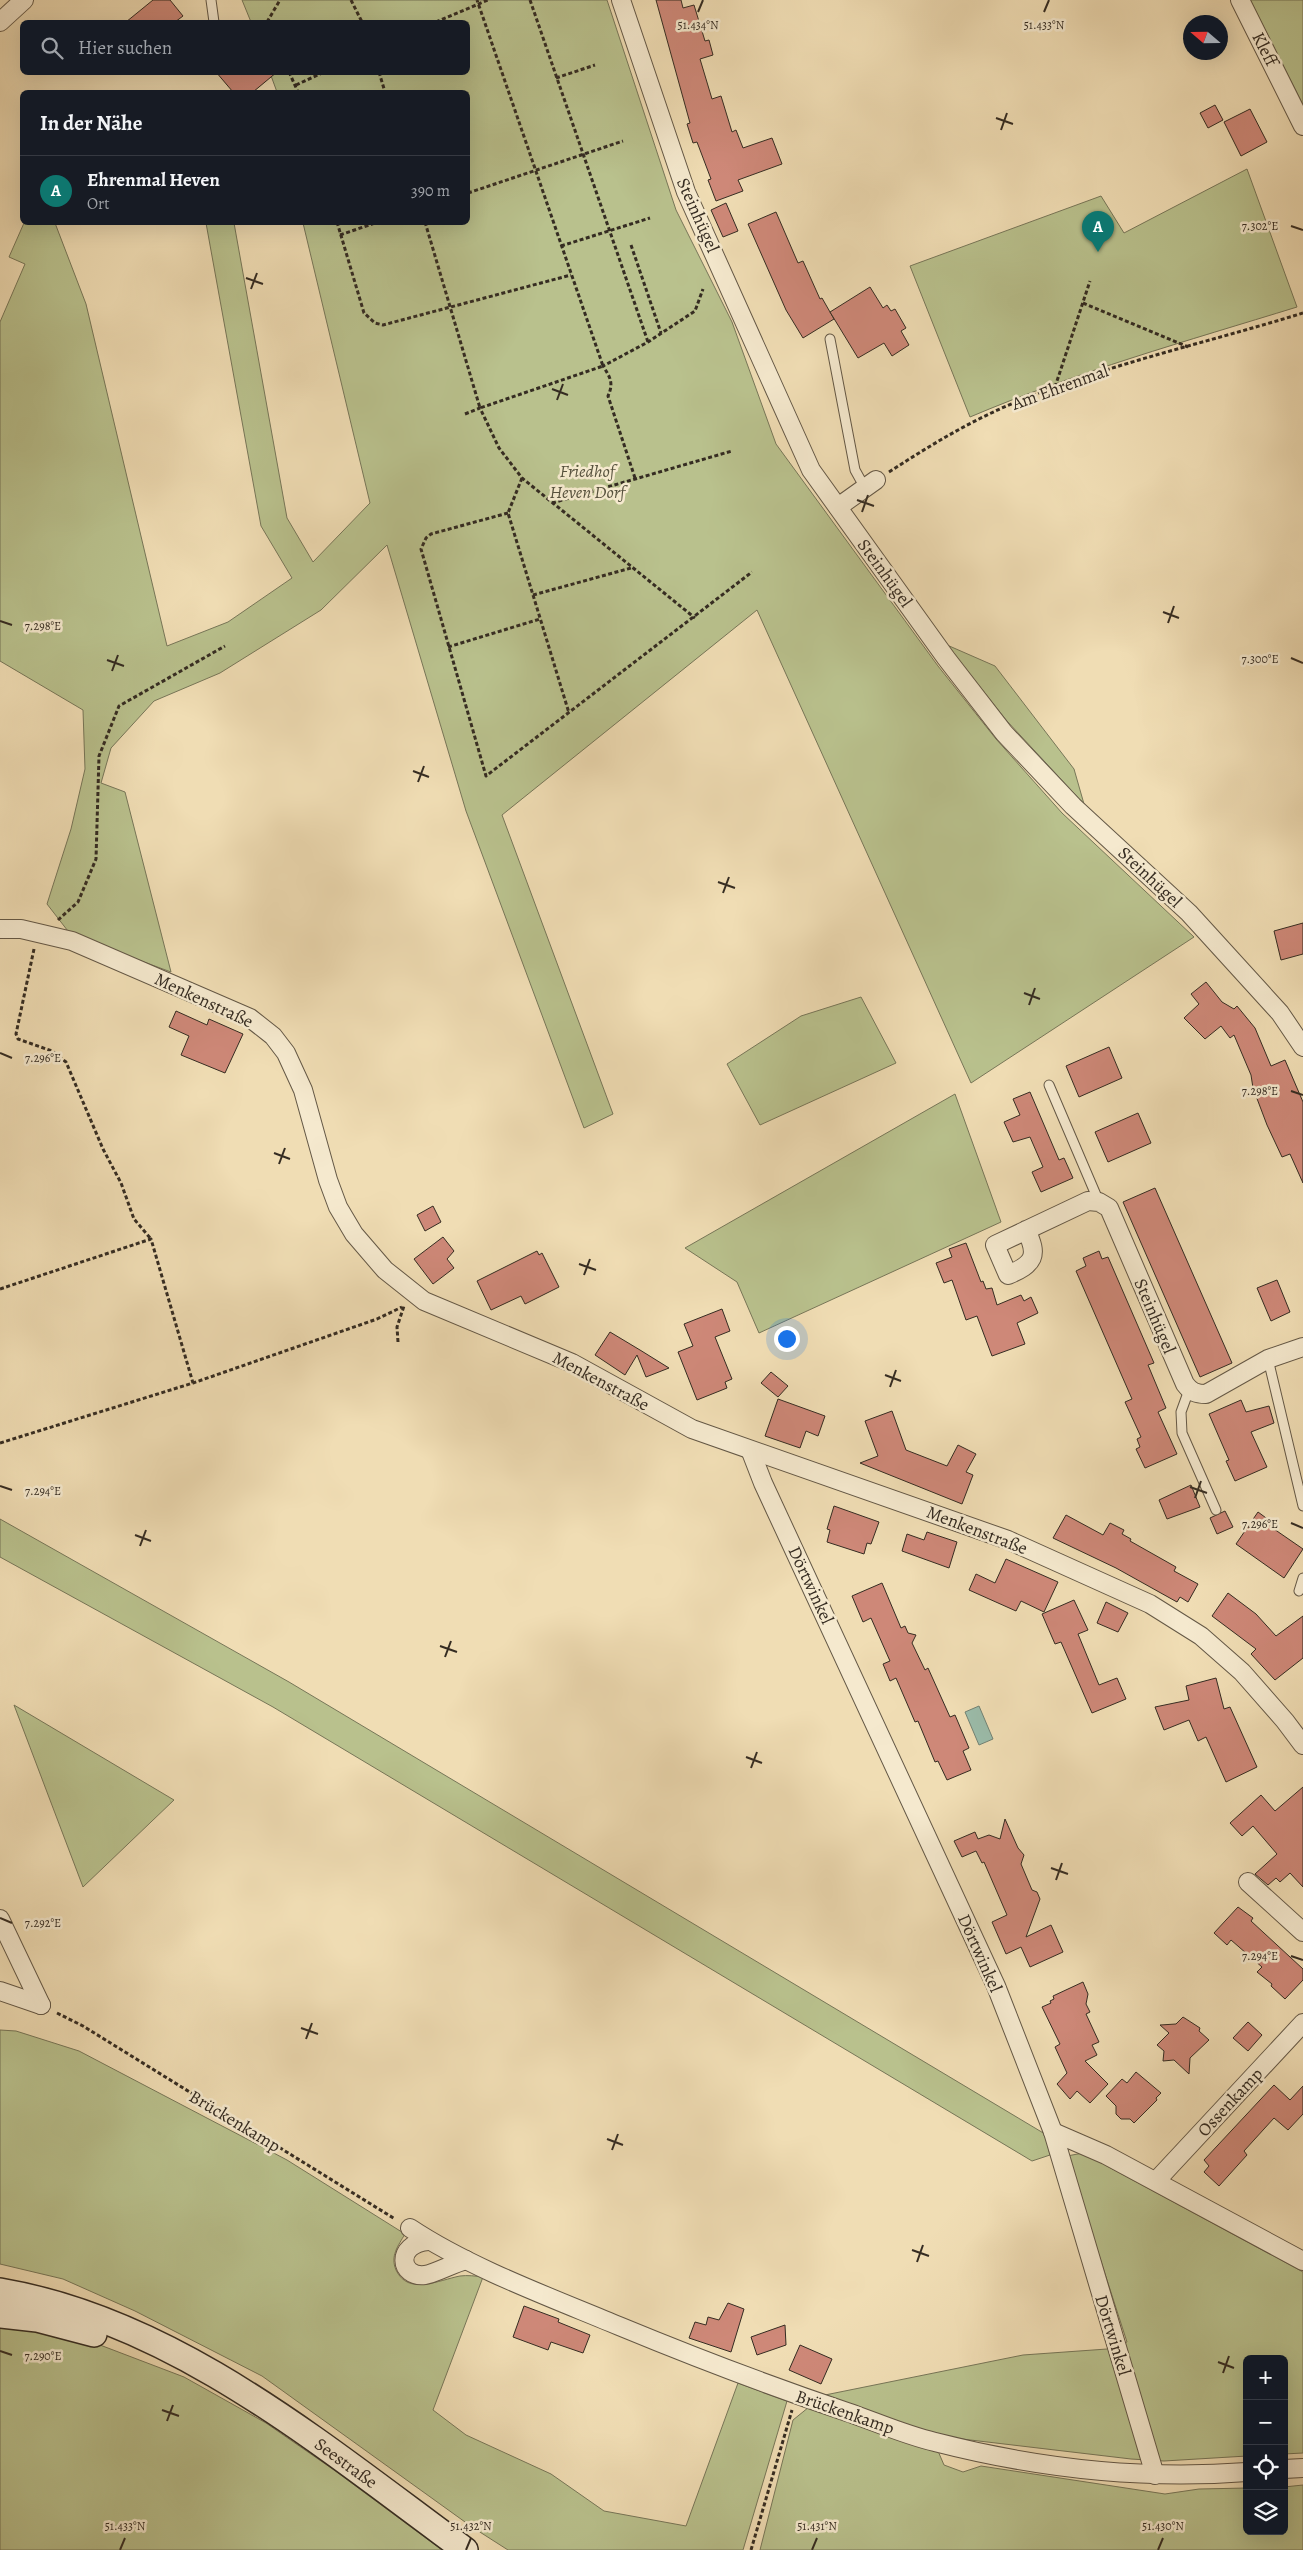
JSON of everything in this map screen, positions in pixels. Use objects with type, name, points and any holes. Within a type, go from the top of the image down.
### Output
[{"type":"main road","name":"Seestraße","points":[[0,2291],[32,2296],[120,2326],[165,2346],[280,2415],[464,2550]]},
{"type":"main road","name":"Seestraße","points":[[0,2315],[37,2319],[75,2328],[223,2381]]},
{"type":"street","points":[[0,22],[24,0]]},
{"type":"street","name":"Steinhügel","points":[[621,0],[686,192],[811,470],[946,658],[1004,733],[1073,806],[1189,914],[1280,1013],[1303,1047]]},
{"type":"street","name":"Kleff","points":[[1240,0],[1303,126]]},
{"type":"street","points":[[838,507],[870,484]]},
{"type":"street","name":"Menkenstraße","points":[[0,929],[40,933],[72,941],[250,1018],[273,1036],[286,1053],[303,1090],[328,1180],[346,1220],[354,1234],[385,1270],[420,1298],[572,1363],[683,1425],[751,1452],[880,1494],[1008,1540],[1150,1604],[1201,1636],[1242,1672],[1285,1720],[1303,1745]]},
{"type":"street","points":[[1026,1230],[1088,1201],[1099,1202]]},
{"type":"street","name":"Steinhügel","points":[[1099,1202],[1109,1208],[1189,1390]]},
{"type":"street","points":[[1189,1390],[1198,1394],[1206,1394],[1268,1359],[1303,1347]]},
{"type":"street","name":"Dörtwinkel","points":[[751,1452],[763,1483],[996,1986],[1053,2132],[1155,2475]]},
{"type":"street","points":[[1248,1882],[1303,1932]]},
{"type":"street","points":[[0,1919],[41,2005]]},
{"type":"street","points":[[0,1990],[41,2005]]},
{"type":"street","name":"Ossenkamp","points":[[1156,2181],[1303,2023]]},
{"type":"street","points":[[1053,2132],[1106,2155],[1303,2261]]},
{"type":"street","name":"Brückenkamp","points":[[410,2228],[466,2260],[680,2352],[796,2395],[934,2442],[1048,2465],[1155,2475],[1198,2476],[1243,2472]]},
{"type":"street","points":[[428,2240],[417,2242],[409,2247],[404,2255],[405,2266],[410,2272],[426,2275],[466,2260]]},
{"type":"street","points":[[1288,2469],[1303,2468]]},
{"type":"lane","points":[[211,0],[214,20]]},
{"type":"lane","points":[[830,339],[855,470],[870,484]]},
{"type":"lane","points":[[1049,1085],[1099,1202]]},
{"type":"lane","points":[[1268,1359],[1303,1506]]},
{"type":"lane","points":[[1189,1390],[1181,1412],[1182,1433],[1216,1510]]},
{"type":"lane","points":[[1299,1591],[1303,1578]]},
{"type":"path","points":[[267,20],[280,0]]},
{"type":"path","points":[[351,0],[361,20]]},
{"type":"path","points":[[440,20],[477,2],[488,0]]},
{"type":"path","points":[[530,0],[648,342]]},
{"type":"path","points":[[477,2],[570,275],[603,366],[611,379],[612,384],[608,396],[635,478]]},
{"type":"path","points":[[556,78],[595,65]]},
{"type":"path","points":[[291,75],[297,90]]},
{"type":"path","points":[[296,85],[318,75]]},
{"type":"path","points":[[380,75],[384,90]]},
{"type":"path","points":[[470,192],[534,170],[584,156],[623,141]]},
{"type":"path","points":[[561,246],[650,218]]},
{"type":"path","points":[[338,225],[364,312],[374,323],[383,325],[570,275]]},
{"type":"path","points":[[340,235],[369,225]]},
{"type":"path","points":[[425,225],[480,408],[499,448],[522,478],[695,618]]},
{"type":"path","points":[[631,245],[661,333]]},
{"type":"path","points":[[1055,387],[1090,281]]},
{"type":"path","points":[[465,414],[603,366],[648,342],[695,311],[703,289]]},
{"type":"path","points":[[1083,303],[1188,348]]},
{"type":"path","name":"Am Ehrenmal","points":[[870,484],[951,432],[1002,408],[1055,387],[1115,366],[1188,348],[1303,313]]},
{"type":"path","points":[[552,504],[732,451]]},
{"type":"path","points":[[522,478],[508,513],[569,713]]},
{"type":"path","points":[[508,513],[431,534],[423,543],[422,556],[486,776],[695,618],[752,572]]},
{"type":"path","points":[[533,595],[632,568]]},
{"type":"path","points":[[448,647],[540,619]]},
{"type":"path","points":[[193,1383],[151,1239],[134,1219],[121,1183],[103,1149],[66,1062],[52,1051],[18,1039],[16,1034],[40,933],[78,902],[96,859],[99,756],[119,706],[225,646]]},
{"type":"path","points":[[0,1289],[151,1239]]},
{"type":"path","points":[[0,1443],[193,1383],[377,1319],[420,1298]]},
{"type":"path","points":[[398,1342],[397,1327],[404,1306]]},
{"type":"path","name":"Brückenkamp","points":[[41,2005],[83,2026],[410,2228]]},
{"type":"path","points":[[751,2550],[796,2395]]},
{"type":"green space","name":"Friedhof Heven Dorf","points":[[242,0],[607,0],[676,210],[732,322],[776,444],[938,666],[996,739],[1062,813],[1194,937],[971,1083],[757,610],[502,815],[613,1114],[584,1128],[466,811],[387,545],[321,610],[220,673],[154,701],[111,748],[101,783],[125,792],[171,972],[71,935],[47,904],[71,829],[85,769],[83,710],[0,661],[0,322],[25,264],[9,257],[23,225],[56,225],[86,304],[167,646],[228,622],[292,578],[261,526],[206,225],[234,225],[287,518],[313,562],[370,503],[303,225],[470,225],[470,90],[276,90],[271,75],[470,75],[470,20],[250,20]]},
{"type":"green space","points":[[1250,0],[1303,0],[1303,105]]},
{"type":"green space","points":[[1247,169],[1297,307],[1091,371],[970,417],[910,266],[1101,196],[1124,233]]},
{"type":"green space","points":[[947,645],[995,666],[1074,769],[1084,804],[1007,721]]},
{"type":"green space","points":[[861,997],[896,1063],[760,1125],[727,1064],[801,1016]]},
{"type":"green space","points":[[955,1094],[1001,1222],[759,1333],[737,1282],[685,1248]]},
{"type":"green space","points":[[0,1519],[289,1682],[1045,2134],[1050,2155],[1032,2161],[273,1707],[0,1557]]},
{"type":"green space","points":[[14,1705],[174,1800],[83,1887]]},
{"type":"green space","points":[[0,2030],[16,2031],[79,2051],[287,2160],[405,2234],[394,2256],[394,2265],[401,2278],[408,2282],[425,2284],[460,2276],[483,2277],[433,2410],[466,2435],[551,2474],[604,2511],[686,2526],[738,2383],[787,2401],[743,2550],[508,2550],[472,2527],[262,2376],[135,2311],[63,2279],[0,2264]]},
{"type":"green space","points":[[1083,2153],[1303,2272],[1303,2453],[1288,2454],[1288,2355],[1243,2355],[1243,2456],[1164,2461],[1131,2459],[928,2435],[825,2395],[1023,2355],[1107,2349],[1127,2342],[1067,2156]]},
{"type":"green space","points":[[0,2327],[79,2337],[184,2377],[266,2423],[334,2470],[442,2550],[0,2550]]},
{"type":"green space","points":[[809,2407],[938,2451],[944,2465],[963,2472],[981,2466],[1165,2494],[1199,2489],[1243,2488],[1243,2535],[1288,2535],[1288,2487],[1303,2485],[1303,2550],[760,2550],[793,2420]]},
{"type":"shaded area","points":[[979,1706],[993,1739],[979,1745],[965,1712]]},
{"type":"building","points":[[153,0],[170,0],[183,16],[178,20],[128,20]]},
{"type":"building","points":[[656,0],[681,0],[683,8],[694,5],[705,41],[709,40],[713,55],[700,59],[712,99],[721,96],[732,132],[736,130],[743,148],[772,138],[782,164],[738,180],[743,191],[716,201],[708,180],[711,179],[697,142],[693,143],[687,124],[690,123]]},
{"type":"building","points":[[219,75],[273,75],[255,90],[231,90]]},
{"type":"building","points":[[1215,105],[1223,120],[1208,128],[1200,113]]},
{"type":"building","points":[[1250,109],[1267,142],[1241,156],[1224,122]]},
{"type":"building","points":[[726,203],[738,231],[723,237],[711,210]]},
{"type":"building","points":[[776,212],[798,263],[803,261],[820,299],[822,298],[834,319],[803,338],[786,310],[748,224]]},
{"type":"building","points":[[870,287],[883,308],[887,305],[891,311],[895,309],[906,328],[901,331],[909,345],[892,356],[884,343],[858,358],[830,312]]},
{"type":"building","points":[[1303,923],[1303,954],[1281,960],[1274,931]]},
{"type":"building","points":[[1206,982],[1222,1002],[1234,1009],[1237,1006],[1255,1028],[1271,1066],[1285,1060],[1303,1102],[1303,1183],[1290,1154],[1282,1157],[1267,1125],[1253,1088],[1251,1075],[1234,1035],[1230,1038],[1221,1026],[1205,1039],[1184,1018],[1199,1004],[1191,994]]},
{"type":"building","points":[[176,1011],[207,1025],[209,1019],[243,1034],[225,1073],[181,1055],[189,1036],[169,1027]]},
{"type":"building","points":[[1109,1047],[1122,1078],[1079,1097],[1066,1066]]},
{"type":"building","points":[[1030,1092],[1059,1160],[1064,1158],[1073,1178],[1041,1192],[1032,1172],[1043,1167],[1030,1137],[1013,1142],[1004,1122],[1020,1115],[1013,1099]]},
{"type":"building","points":[[1138,1113],[1151,1143],[1108,1162],[1095,1132]]},
{"type":"building","points":[[1155,1188],[1232,1363],[1200,1377],[1123,1202]]},
{"type":"building","points":[[433,1206],[441,1222],[425,1231],[417,1215]]},
{"type":"building","points":[[443,1237],[454,1251],[447,1259],[454,1268],[433,1284],[414,1259]]},
{"type":"building","points":[[966,1243],[981,1282],[983,1281],[986,1289],[992,1288],[997,1305],[1021,1295],[1024,1301],[1031,1297],[1038,1313],[1017,1323],[1025,1344],[992,1356],[977,1316],[966,1320],[952,1280],[944,1283],[936,1263],[952,1257],[949,1249]]},
{"type":"building","points":[[537,1251],[539,1255],[542,1253],[559,1287],[525,1304],[521,1296],[491,1310],[477,1281]]},
{"type":"building","points":[[1099,1251],[1102,1259],[1108,1257],[1154,1363],[1148,1365],[1166,1408],[1158,1412],[1177,1454],[1145,1468],[1136,1449],[1140,1447],[1137,1439],[1141,1437],[1125,1402],[1132,1399],[1076,1271],[1086,1266],[1083,1258]]},
{"type":"building","points":[[1277,1280],[1290,1312],[1271,1321],[1257,1288]]},
{"type":"building","points":[[722,1309],[730,1331],[715,1337],[732,1379],[725,1382],[727,1388],[697,1400],[678,1352],[693,1346],[684,1324]]},
{"type":"building","points":[[610,1332],[669,1368],[646,1377],[637,1355],[625,1375],[595,1355]]},
{"type":"building","points":[[771,1372],[788,1386],[778,1397],[761,1383]]},
{"type":"building","points":[[778,1399],[825,1416],[818,1436],[806,1431],[800,1448],[765,1436]]},
{"type":"building","points":[[1241,1400],[1246,1412],[1269,1406],[1274,1423],[1251,1432],[1267,1467],[1235,1481],[1226,1461],[1229,1460],[1209,1414]]},
{"type":"building","points":[[892,1411],[906,1450],[947,1466],[958,1445],[976,1454],[966,1472],[973,1475],[962,1504],[860,1463],[878,1456],[865,1421]]},
{"type":"building","points":[[1191,1485],[1200,1507],[1167,1519],[1159,1500]]},
{"type":"building","points":[[834,1506],[879,1522],[871,1544],[867,1543],[864,1554],[827,1542],[830,1530],[827,1529]]},
{"type":"building","points":[[1225,1511],[1233,1527],[1217,1534],[1210,1518]]},
{"type":"building","points":[[1258,1512],[1277,1526],[1274,1529],[1303,1549],[1284,1578],[1236,1544]]},
{"type":"building","points":[[1066,1515],[1103,1535],[1110,1523],[1124,1530],[1122,1534],[1131,1539],[1130,1541],[1176,1567],[1174,1571],[1198,1584],[1188,1602],[1180,1597],[1177,1602],[1116,1568],[1053,1538]]},
{"type":"building","points":[[927,1532],[957,1542],[949,1568],[902,1551],[907,1534],[924,1540]]},
{"type":"building","points":[[1006,1559],[1058,1582],[1044,1612],[1021,1601],[1016,1611],[969,1590],[976,1574],[995,1583]]},
{"type":"building","points":[[882,1583],[901,1628],[905,1626],[908,1633],[916,1635],[912,1643],[925,1670],[928,1668],[950,1717],[955,1715],[969,1748],[963,1751],[971,1770],[947,1780],[938,1761],[935,1762],[918,1721],[915,1722],[896,1678],[890,1681],[883,1664],[890,1661],[871,1618],[863,1622],[852,1596]]},
{"type":"building","points":[[1228,1593],[1256,1614],[1276,1636],[1303,1616],[1303,1658],[1275,1680],[1251,1654],[1256,1649],[1212,1616]]},
{"type":"building","points":[[1074,1600],[1088,1630],[1078,1634],[1099,1685],[1117,1678],[1126,1699],[1092,1713],[1061,1642],[1055,1644],[1042,1614]]},
{"type":"building","points":[[1106,1602],[1128,1613],[1118,1632],[1097,1623]]},
{"type":"building","points":[[1216,1678],[1224,1709],[1230,1707],[1257,1767],[1226,1782],[1206,1737],[1198,1741],[1189,1720],[1164,1730],[1155,1707],[1189,1700],[1186,1686]]},
{"type":"building","points":[[1303,1787],[1303,1887],[1290,1873],[1280,1882],[1276,1878],[1268,1885],[1255,1874],[1277,1854],[1253,1826],[1242,1836],[1230,1823],[1261,1795],[1275,1811]]},
{"type":"building","points":[[1005,1819],[1018,1848],[1024,1855],[1021,1864],[1032,1890],[1037,1892],[1040,1899],[1026,1937],[1051,1925],[1063,1952],[1030,1967],[1021,1947],[1006,1954],[992,1922],[1007,1915],[984,1862],[982,1863],[976,1851],[962,1857],[954,1841],[975,1832],[978,1839],[989,1835],[1000,1839]]},
{"type":"building","points":[[1238,1907],[1253,1918],[1251,1921],[1303,1969],[1303,1980],[1285,1999],[1271,1986],[1272,1984],[1257,1972],[1262,1967],[1231,1940],[1227,1945],[1214,1933]]},
{"type":"building","points":[[1083,1982],[1088,1994],[1086,2004],[1090,2012],[1086,2014],[1099,2042],[1092,2045],[1097,2055],[1085,2061],[1108,2084],[1090,2103],[1077,2091],[1070,2099],[1057,2084],[1067,2073],[1055,2047],[1060,2044],[1042,2007],[1051,2003],[1050,2001],[1054,1999],[1053,1996]]},
{"type":"building","points":[[1183,2017],[1200,2028],[1199,2031],[1209,2040],[1190,2058],[1189,2074],[1174,2060],[1163,2061],[1164,2051],[1157,2045],[1169,2033],[1160,2025],[1176,2024]]},
{"type":"building","points":[[1248,2022],[1262,2035],[1248,2051],[1233,2038]]},
{"type":"building","points":[[1136,2072],[1161,2093],[1156,2098],[1157,2100],[1134,2123],[1130,2119],[1121,2119],[1116,2114],[1116,2106],[1106,2096],[1122,2079],[1127,2083]]},
{"type":"building","points":[[1274,2085],[1290,2100],[1303,2086],[1303,2114],[1288,2130],[1274,2118],[1244,2151],[1247,2155],[1219,2186],[1204,2172],[1209,2166],[1204,2160]]},
{"type":"building","points":[[728,2303],[744,2309],[731,2352],[689,2338],[695,2322],[706,2325],[708,2317],[719,2320]]},
{"type":"building","points":[[524,2306],[559,2319],[558,2322],[590,2335],[583,2353],[551,2342],[548,2350],[513,2337]]},
{"type":"building","points":[[785,2325],[786,2345],[757,2355],[751,2337]]},
{"type":"building","points":[[800,2345],[832,2359],[821,2384],[789,2370]]},
{"type":"place","name":"Ehrenmal Heven","points":[[1098,252]]}]
